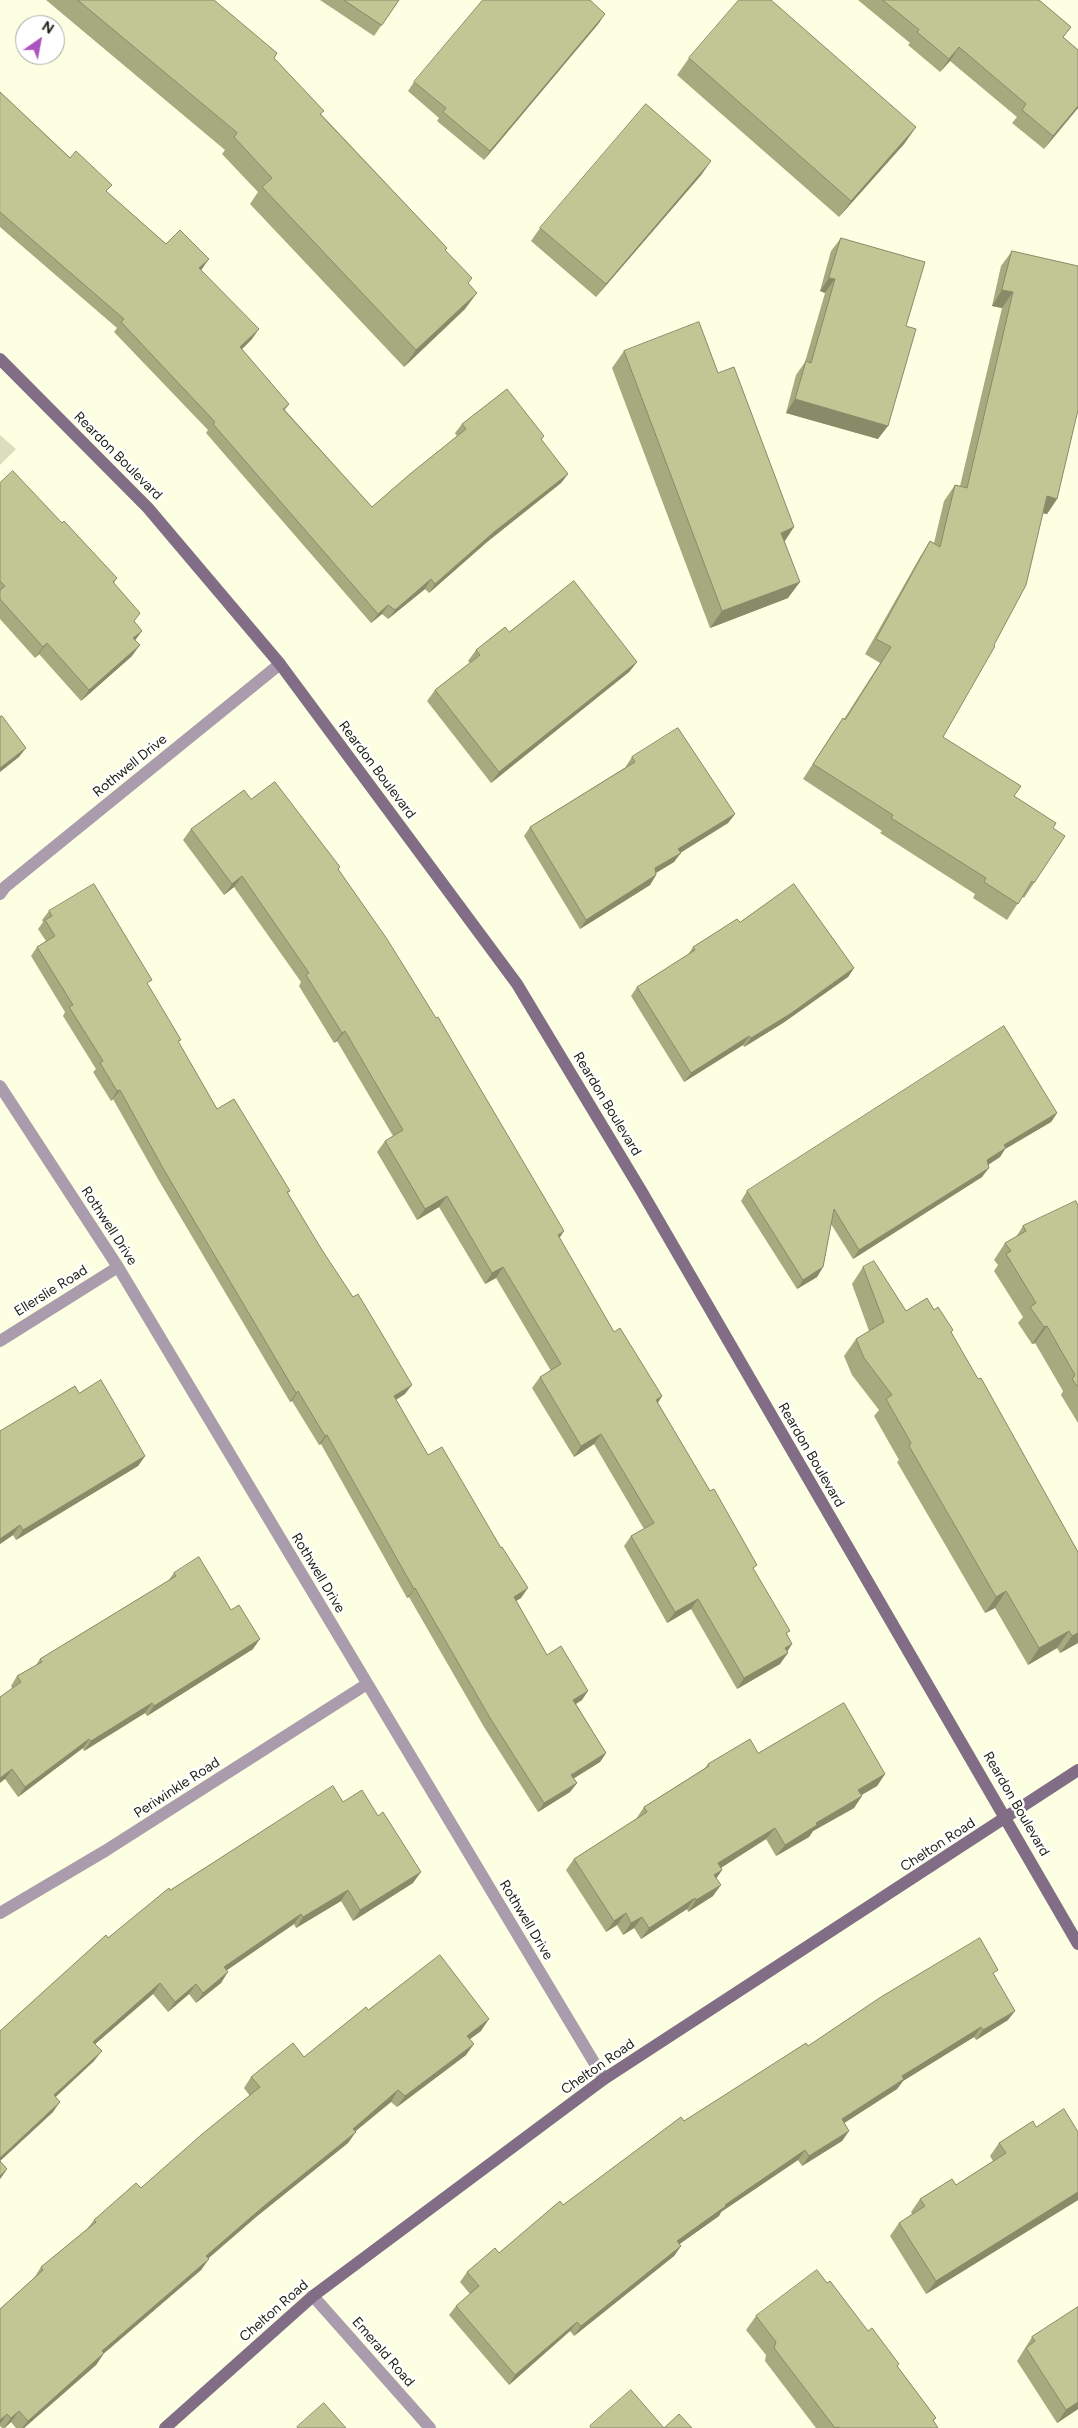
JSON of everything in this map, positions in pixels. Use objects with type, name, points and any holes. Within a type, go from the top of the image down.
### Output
[{"type":"street","name":"Reardon Boulevard","points":[[0,359],[148,508],[280,664],[517,984],[642,1192],[817,1496],[1007,1818],[1078,1944]]},
{"type":"street","name":"Rothwell Drive","points":[[0,894],[5,887],[280,664]]},
{"type":"street","name":"Rothwell Drive","points":[[0,1086],[118,1267],[604,2079]]},
{"type":"street","name":"Ellerslie Road","points":[[0,1341],[118,1267]]},
{"type":"street","name":"Periwinkle Road","points":[[0,1913],[105,1851],[367,1684]]},
{"type":"street","name":"Chelton Road","points":[[165,2428],[313,2296],[604,2079],[1078,1770]]},
{"type":"street","name":"Emerald Road","points":[[313,2296],[430,2428]]},
{"type":"green space","points":[[0,435],[16,449],[0,465]]},
{"type":"building","points":[[78,0],[214,0],[277,53],[274,58],[324,111],[320,114],[447,248],[445,250],[472,278],[468,283],[477,293],[416,350],[262,187],[272,178],[234,137],[237,133]]},
{"type":"building","points":[[344,0],[399,0],[382,25]]},
{"type":"building","points":[[483,0],[590,0],[605,14],[490,151],[443,112],[446,108],[414,82]]},
{"type":"building","points":[[739,0],[771,0],[916,127],[851,201],[689,58]]},
{"type":"building","points":[[883,0],[1039,0],[1071,27],[1063,37],[1078,50],[1078,106],[1053,136],[1022,110],[1026,104],[959,47],[949,59],[917,32],[919,30]]},
{"type":"building","points":[[0,92],[70,158],[76,151],[112,185],[106,191],[166,244],[180,230],[209,259],[199,268],[259,329],[240,347],[289,404],[283,409],[372,507],[466,429],[462,424],[507,389],[544,436],[541,439],[568,474],[494,532],[435,584],[431,579],[395,610],[388,605],[378,614],[213,424],[215,422],[121,322],[124,319],[0,212]]},
{"type":"building","points":[[646,104],[711,161],[606,284],[540,228]]},
{"type":"building","points":[[841,238],[925,262],[906,326],[916,329],[888,426],[795,399],[806,361],[811,363],[835,279],[829,278]]},
{"type":"building","points":[[1012,251],[1078,266],[1078,410],[1057,499],[1047,496],[1026,585],[995,646],[943,737],[1021,786],[1014,796],[1056,823],[1053,828],[1065,836],[1034,883],[1032,881],[1018,904],[984,882],[986,878],[891,818],[893,815],[813,764],[843,718],[845,720],[891,647],[876,639],[930,541],[940,547],[955,485],[967,488],[1013,292],[1002,290]]},
{"type":"building","points":[[699,322],[718,373],[734,367],[794,527],[781,533],[800,582],[722,611],[624,351]]},
{"type":"building","points":[[13,471],[62,523],[64,521],[117,578],[113,582],[140,613],[134,621],[142,631],[133,638],[140,645],[89,690],[47,643],[43,647],[0,599],[0,590],[5,586],[0,581],[0,483]]},
{"type":"building","points":[[574,581],[637,662],[499,772],[435,690],[480,655],[476,650],[505,627],[509,632]]},
{"type":"building","points":[[2,716],[26,748],[0,768],[0,717]]},
{"type":"building","points":[[678,728],[735,814],[678,849],[681,853],[655,868],[656,875],[586,920],[530,827],[635,762],[632,757]]},
{"type":"building","points":[[275,782],[340,867],[338,869],[387,939],[436,1018],[438,1017],[564,1231],[558,1235],[614,1332],[620,1328],[662,1396],[656,1400],[710,1491],[714,1489],[757,1565],[753,1568],[790,1631],[786,1633],[792,1644],[785,1648],[788,1653],[744,1678],[698,1599],[675,1612],[631,1536],[654,1523],[601,1434],[581,1446],[540,1377],[561,1364],[503,1267],[492,1273],[447,1196],[425,1209],[385,1141],[403,1130],[345,1031],[342,1033],[306,975],[309,973],[242,876],[232,884],[191,829],[244,790],[251,799]]},
{"type":"building","points":[[94,884],[152,980],[147,983],[181,1040],[178,1041],[217,1109],[234,1099],[290,1191],[287,1192],[322,1250],[353,1297],[358,1294],[385,1339],[412,1385],[394,1396],[428,1455],[442,1447],[501,1548],[528,1588],[514,1597],[547,1655],[561,1646],[588,1691],[573,1700],[606,1753],[571,1775],[577,1783],[544,1803],[490,1718],[327,1435],[325,1436],[298,1391],[296,1393],[164,1170],[120,1090],[117,1091],[100,1063],[103,1061],[69,1007],[73,1005],[37,947],[55,936],[45,920],[52,916],[49,911]]},
{"type":"building","points":[[794,884],[854,968],[790,1014],[751,1038],[749,1036],[691,1073],[637,987],[695,950],[693,947],[737,919],[740,922]]},
{"type":"building","points":[[1004,1026],[1057,1113],[1004,1145],[1006,1148],[987,1160],[989,1168],[859,1250],[834,1209],[823,1267],[803,1280],[747,1191]]},
{"type":"building","points":[[1076,1201],[1078,1206],[1078,1387],[1072,1379],[1075,1375],[1047,1326],[1044,1327],[1030,1307],[1036,1303],[1006,1254],[1011,1251],[1005,1243],[1026,1231],[1023,1226]]},
{"type":"building","points":[[874,1261],[906,1311],[927,1298],[934,1310],[938,1307],[953,1330],[951,1332],[978,1379],[981,1378],[1078,1552],[1078,1633],[1072,1636],[1069,1631],[1039,1648],[1006,1591],[996,1597],[909,1446],[911,1443],[886,1399],[892,1395],[864,1358],[856,1339],[884,1322],[863,1267]]},
{"type":"building","points":[[101,1380],[145,1456],[23,1530],[20,1525],[0,1539],[0,1431],[75,1386],[79,1393]]},
{"type":"building","points":[[199,1557],[231,1610],[239,1605],[260,1639],[154,1706],[152,1703],[91,1741],[89,1739],[25,1787],[12,1769],[0,1778],[0,1697],[21,1682],[17,1676],[42,1662],[40,1659],[176,1576],[174,1573]]},
{"type":"building","points":[[844,1703],[885,1774],[858,1790],[862,1796],[816,1823],[817,1825],[785,1845],[775,1828],[718,1863],[722,1870],[714,1875],[721,1885],[696,1900],[695,1898],[649,1928],[642,1917],[631,1923],[626,1913],[614,1921],[574,1859],[647,1812],[644,1807],[709,1766],[708,1764],[750,1739],[758,1753]]},
{"type":"building","points":[[333,1786],[343,1802],[362,1790],[378,1816],[383,1812],[421,1872],[360,1910],[348,1890],[303,1917],[301,1914],[224,1967],[228,1972],[203,1993],[196,1984],[175,2002],[160,1983],[93,2042],[102,2051],[54,2095],[60,2102],[0,2158],[0,2031],[106,1935],[108,1938],[169,1888],[170,1890]]},
{"type":"building","points":[[980,1938],[998,1970],[993,1973],[1015,2011],[983,2030],[981,2027],[902,2076],[904,2079],[842,2119],[849,2131],[809,2156],[805,2150],[725,2205],[677,2241],[681,2246],[581,2326],[577,2322],[515,2375],[456,2306],[479,2286],[467,2272],[495,2248],[499,2253],[560,2201],[563,2205],[681,2117],[684,2121],[806,2043],[808,2046],[881,1997]]},
{"type":"building","points":[[440,1955],[489,2019],[467,2036],[474,2044],[405,2096],[398,2090],[353,2129],[356,2132],[264,2206],[206,2256],[209,2259],[102,2351],[104,2353],[28,2421],[19,2411],[11,2418],[7,2414],[0,2420],[0,2309],[43,2270],[41,2267],[96,2222],[94,2220],[136,2183],[141,2188],[201,2135],[260,2087],[251,2077],[293,2043],[304,2057],[366,2007],[368,2010]]},
{"type":"building","points":[[1064,2109],[1078,2132],[1078,2192],[936,2281],[899,2223],[925,2206],[920,2199],[952,2179],[956,2185],[1006,2153],[999,2143],[1033,2121],[1036,2127]]},
{"type":"building","points":[[0,2161],[7,2169],[0,2176]]},
{"type":"building","points":[[817,2270],[827,2283],[830,2281],[868,2331],[872,2328],[899,2364],[897,2366],[936,2418],[933,2420],[938,2428],[835,2428],[774,2348],[776,2342],[756,2316]]},
{"type":"building","points":[[1078,2307],[1078,2402],[1066,2410],[1026,2348],[1035,2341],[1032,2337]]},
{"type":"building","points":[[631,2390],[664,2428],[591,2428],[590,2426]]},
{"type":"building","points":[[324,2403],[346,2428],[297,2427]]},
{"type":"building","points":[[679,2414],[692,2428],[664,2428]]}]
